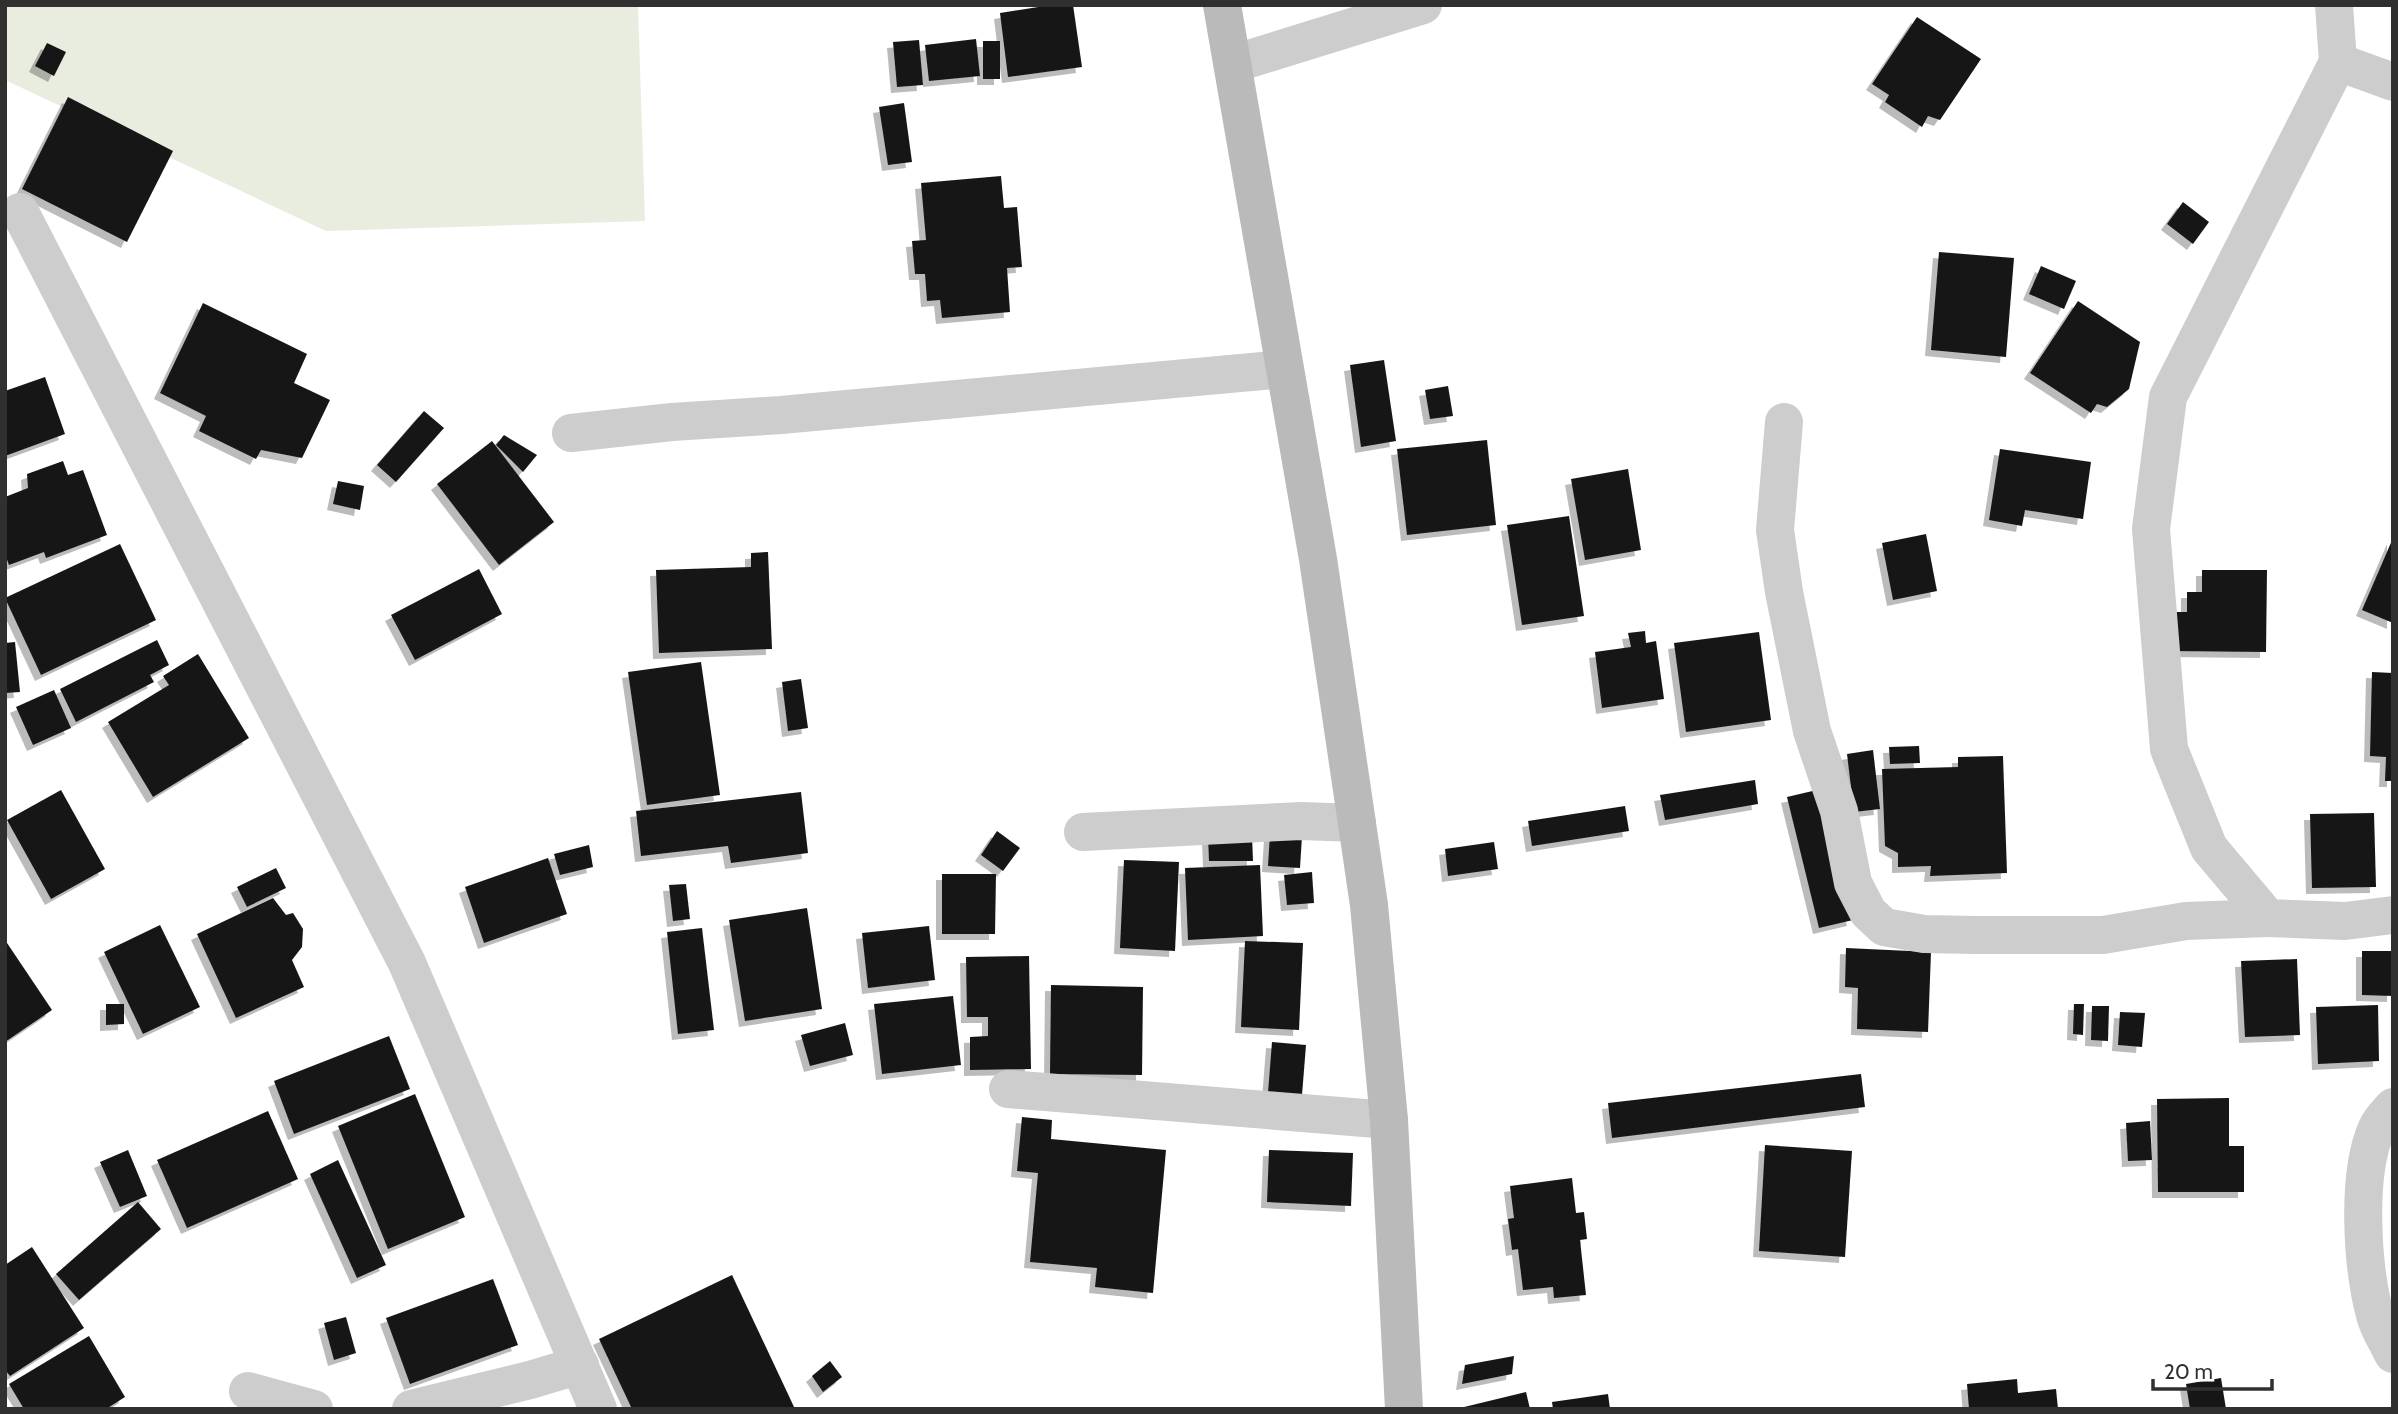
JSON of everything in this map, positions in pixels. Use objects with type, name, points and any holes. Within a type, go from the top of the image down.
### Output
[{"type":"street","points":[[1222,5],[1318,559],[1369,905],[1389,1120],[1404,1409]]},
{"type":"street","points":[[1233,64],[1423,5]]},
{"type":"street","points":[[2268,918],[2209,848],[2169,749],[2151,528],[2168,397],[2338,62],[2334,5]]},
{"type":"street","points":[[2338,62],[2393,82]]},
{"type":"street","points":[[20,212],[407,963],[598,1409]]},
{"type":"street","points":[[571,433],[1284,369]]},
{"type":"street","points":[[1783,422],[1775,530],[1784,592],[1812,731],[1839,811],[1853,883],[1868,912],[1884,927],[1924,934],[2103,935],[2186,921],[2268,918],[2345,921],[2393,915]]},
{"type":"street","points":[[1083,832],[1301,821],[1357,822]]},
{"type":"street","points":[[1008,1089],[1389,1120]]},
{"type":"street","points":[[2393,1107],[2377,1127],[2366,1163],[2364,1207],[2365,1266],[2375,1317],[2393,1354]]},
{"type":"street","points":[[411,1409],[580,1365]]},
{"type":"street","points":[[248,1391],[314,1409]]},
{"type":"shaded area","points":[[5,5],[638,5],[645,221],[326,231],[5,80]]},
{"type":"building","points":[[1051,5],[1073,5],[1082,67],[1008,77],[1000,13]]},
{"type":"building","points":[[1917,17],[1981,59],[1940,120],[1928,116],[1922,127],[1885,102],[1889,95],[1872,84]]},
{"type":"building","points":[[976,39],[980,76],[929,81],[925,45]]},
{"type":"building","points":[[919,40],[923,85],[897,87],[893,42]]},
{"type":"building","points":[[983,41],[1000,41],[1000,79],[983,79]]},
{"type":"building","points":[[47,43],[66,52],[54,76],[35,66]]},
{"type":"building","points":[[68,97],[173,151],[127,242],[22,189]]},
{"type":"building","points":[[904,103],[912,162],[888,165],[879,107]]},
{"type":"building","points":[[1001,176],[1004,208],[1017,207],[1022,267],[1007,268],[1010,312],[942,318],[940,300],[927,301],[925,274],[915,274],[912,241],[926,240],[921,183]]},
{"type":"building","points":[[2183,202],[2209,222],[2193,244],[2167,224]]},
{"type":"building","points":[[1939,252],[2014,258],[2006,357],[1931,350]]},
{"type":"building","points":[[2041,266],[2076,281],[2064,309],[2029,294]]},
{"type":"building","points":[[2078,301],[2140,342],[2129,389],[2107,407],[2097,404],[2091,413],[2030,373]]},
{"type":"building","points":[[203,303],[307,354],[294,383],[330,400],[302,458],[261,450],[256,459],[199,431],[206,416],[160,393]]},
{"type":"building","points":[[1384,360],[1396,441],[1361,447],[1350,365]]},
{"type":"building","points":[[45,377],[65,434],[5,456],[5,391]]},
{"type":"building","points":[[1448,386],[1453,416],[1430,419],[1425,390]]},
{"type":"building","points":[[424,411],[444,428],[396,482],[377,465]]},
{"type":"building","points":[[504,435],[537,455],[523,472],[496,445]]},
{"type":"building","points":[[1487,440],[1496,525],[1407,535],[1397,449]]},
{"type":"building","points":[[492,441],[554,522],[499,565],[437,484]]},
{"type":"building","points":[[2000,449],[2091,462],[2083,519],[2025,510],[2022,526],[1989,520]]},
{"type":"building","points":[[63,461],[68,475],[83,470],[107,535],[46,558],[44,552],[9,565],[5,554],[5,497],[28,488],[27,474]]},
{"type":"building","points":[[1628,469],[1641,550],[1585,560],[1571,479]]},
{"type":"building","points":[[338,481],[364,486],[360,510],[333,504]]},
{"type":"building","points":[[1569,516],[1584,616],[1522,625],[1507,525]]},
{"type":"building","points":[[1926,534],[1937,591],[1893,600],[1882,543]]},
{"type":"building","points":[[2393,538],[2393,623],[2362,610]]},
{"type":"building","points":[[120,544],[156,620],[41,675],[5,598]]},
{"type":"building","points":[[768,552],[772,649],[659,653],[656,570],[751,567],[751,553]]},
{"type":"building","points":[[479,569],[502,614],[415,660],[391,615]]},
{"type":"building","points":[[2202,570],[2267,570],[2266,652],[2170,651],[2171,612],[2187,612],[2187,592],[2202,592]]},
{"type":"building","points":[[1645,631],[1646,643],[1656,641],[1664,699],[1602,708],[1595,652],[1631,647],[1628,633]]},
{"type":"building","points":[[1759,632],[1771,720],[1686,732],[1674,643]]},
{"type":"building","points":[[157,640],[169,665],[150,675],[154,682],[76,722],[60,689]]},
{"type":"building","points":[[15,642],[20,692],[5,693],[5,643]]},
{"type":"building","points":[[198,654],[249,738],[153,797],[108,722],[169,685],[163,676]]},
{"type":"building","points":[[701,662],[720,795],[647,805],[628,672]]},
{"type":"building","points":[[2372,672],[2393,673],[2393,781],[2385,781],[2386,757],[2370,756]]},
{"type":"building","points":[[801,679],[808,728],[788,731],[782,682]]},
{"type":"building","points":[[54,690],[71,728],[33,745],[16,707]]},
{"type":"building","points":[[1919,746],[1920,763],[1890,764],[1889,747]]},
{"type":"building","points":[[1873,750],[1880,809],[1854,812],[1847,754]]},
{"type":"building","points":[[2003,756],[2007,873],[1930,876],[1931,866],[1898,867],[1898,853],[1885,846],[1882,769],[1958,767],[1958,757]]},
{"type":"building","points":[[1755,780],[1758,804],[1665,820],[1660,795]]},
{"type":"building","points":[[1821,789],[1853,920],[1819,928],[1787,797]]},
{"type":"building","points":[[61,790],[105,869],[51,899],[7,820]]},
{"type":"building","points":[[801,792],[808,853],[731,863],[728,846],[641,856],[636,811]]},
{"type":"building","points":[[1625,806],[1629,831],[1532,846],[1528,821]]},
{"type":"building","points":[[2374,813],[2376,887],[2312,888],[2310,814]]},
{"type":"building","points":[[997,831],[1020,848],[1003,871],[981,855]]},
{"type":"building","points":[[1270,834],[1302,836],[1300,868],[1268,866]]},
{"type":"building","points":[[1252,835],[1253,861],[1209,861],[1208,836]]},
{"type":"building","points":[[1494,842],[1498,869],[1448,876],[1445,849]]},
{"type":"building","points":[[589,845],[593,867],[560,875],[554,854]]},
{"type":"building","points":[[548,858],[567,914],[484,943],[465,887]]},
{"type":"building","points":[[1124,860],[1179,862],[1175,951],[1120,948]]},
{"type":"building","points":[[1260,865],[1263,936],[1188,940],[1185,868]]},
{"type":"building","points":[[276,868],[286,888],[247,907],[237,887]]},
{"type":"building","points":[[1312,872],[1314,903],[1287,905],[1284,875]]},
{"type":"building","points":[[942,874],[996,874],[995,934],[942,934]]},
{"type":"building","points":[[686,884],[690,919],[673,921],[669,885]]},
{"type":"building","points":[[273,898],[286,915],[293,913],[303,929],[302,947],[292,960],[304,987],[236,1018],[197,934]]},
{"type":"building","points":[[807,908],[822,1009],[745,1021],[729,920]]},
{"type":"building","points":[[160,925],[200,1007],[143,1034],[104,952]]},
{"type":"building","points":[[929,926],[935,980],[868,988],[862,933]]},
{"type":"building","points":[[702,928],[714,1030],[678,1034],[667,932]]},
{"type":"building","points":[[5,940],[52,1010],[5,1042]]},
{"type":"building","points":[[1245,941],[1303,943],[1299,1030],[1241,1027]]},
{"type":"building","points":[[1846,948],[1931,952],[1928,1032],[1857,1029],[1858,988],[1845,987]]},
{"type":"building","points":[[2362,951],[2393,951],[2393,996],[2362,995]]},
{"type":"building","points":[[1029,956],[1031,1069],[970,1070],[970,1037],[988,1036],[988,1017],[967,1017],[966,957]]},
{"type":"building","points":[[2297,959],[2300,1035],[2245,1037],[2241,961]]},
{"type":"building","points":[[1051,985],[1143,987],[1142,1075],[1050,1074]]},
{"type":"building","points":[[953,996],[961,1065],[882,1074],[874,1004]]},
{"type":"building","points":[[106,1004],[124,1004],[124,1024],[106,1025]]},
{"type":"building","points":[[2074,1004],[2084,1004],[2083,1035],[2073,1034]]},
{"type":"building","points":[[2378,1005],[2379,1061],[2318,1064],[2316,1007]]},
{"type":"building","points":[[2092,1006],[2109,1006],[2108,1041],[2091,1040]]},
{"type":"building","points":[[2120,1012],[2145,1013],[2142,1047],[2118,1045]]},
{"type":"building","points":[[845,1023],[853,1055],[810,1066],[801,1035]]},
{"type":"building","points":[[389,1036],[410,1089],[294,1134],[274,1081]]},
{"type":"building","points":[[1272,1042],[1306,1045],[1302,1095],[1268,1093]]},
{"type":"building","points":[[1861,1074],[1865,1107],[1612,1138],[1608,1103]]},
{"type":"building","points":[[415,1094],[465,1217],[388,1249],[338,1126]]},
{"type":"building","points":[[2229,1098],[2229,1146],[2244,1146],[2244,1192],[2158,1192],[2157,1099]]},
{"type":"building","points":[[268,1111],[298,1179],[187,1228],[157,1160]]},
{"type":"building","points":[[1022,1117],[1052,1120],[1051,1139],[1166,1150],[1153,1293],[1095,1287],[1097,1268],[1030,1262],[1038,1173],[1017,1171]]},
{"type":"building","points":[[2150,1121],[2152,1160],[2128,1161],[2126,1123]]},
{"type":"building","points":[[1765,1145],[1852,1151],[1845,1257],[1759,1251]]},
{"type":"building","points":[[128,1150],[147,1196],[120,1207],[100,1162]]},
{"type":"building","points":[[1269,1150],[1353,1153],[1351,1206],[1267,1202]]},
{"type":"building","points":[[338,1160],[386,1265],[357,1278],[310,1174]]},
{"type":"building","points":[[1572,1178],[1576,1213],[1584,1212],[1587,1239],[1580,1240],[1586,1295],[1554,1298],[1553,1287],[1523,1290],[1518,1249],[1512,1250],[1508,1219],[1514,1218],[1510,1186]]},
{"type":"building","points":[[138,1202],[161,1229],[79,1300],[56,1274]]},
{"type":"building","points":[[32,1247],[84,1328],[10,1376],[5,1370],[5,1265]]},
{"type":"building","points":[[732,1275],[795,1409],[632,1409],[599,1339]]},
{"type":"building","points":[[493,1279],[518,1345],[410,1384],[386,1318]]},
{"type":"building","points":[[346,1317],[356,1353],[334,1360],[324,1323]]},
{"type":"building","points":[[89,1336],[125,1397],[106,1409],[24,1409],[9,1384]]},
{"type":"building","points":[[1514,1356],[1512,1374],[1462,1384],[1465,1365]]},
{"type":"building","points":[[830,1361],[842,1377],[823,1392],[812,1376]]},
{"type":"building","points":[[2221,1378],[2226,1409],[2190,1409],[2186,1384]]},
{"type":"building","points":[[2017,1379],[2018,1393],[2056,1389],[2058,1409],[1969,1409],[1967,1384]]},
{"type":"building","points":[[1526,1392],[1530,1409],[1460,1408]]},
{"type":"building","points":[[1608,1394],[1610,1409],[1553,1409],[1552,1402]]}]
